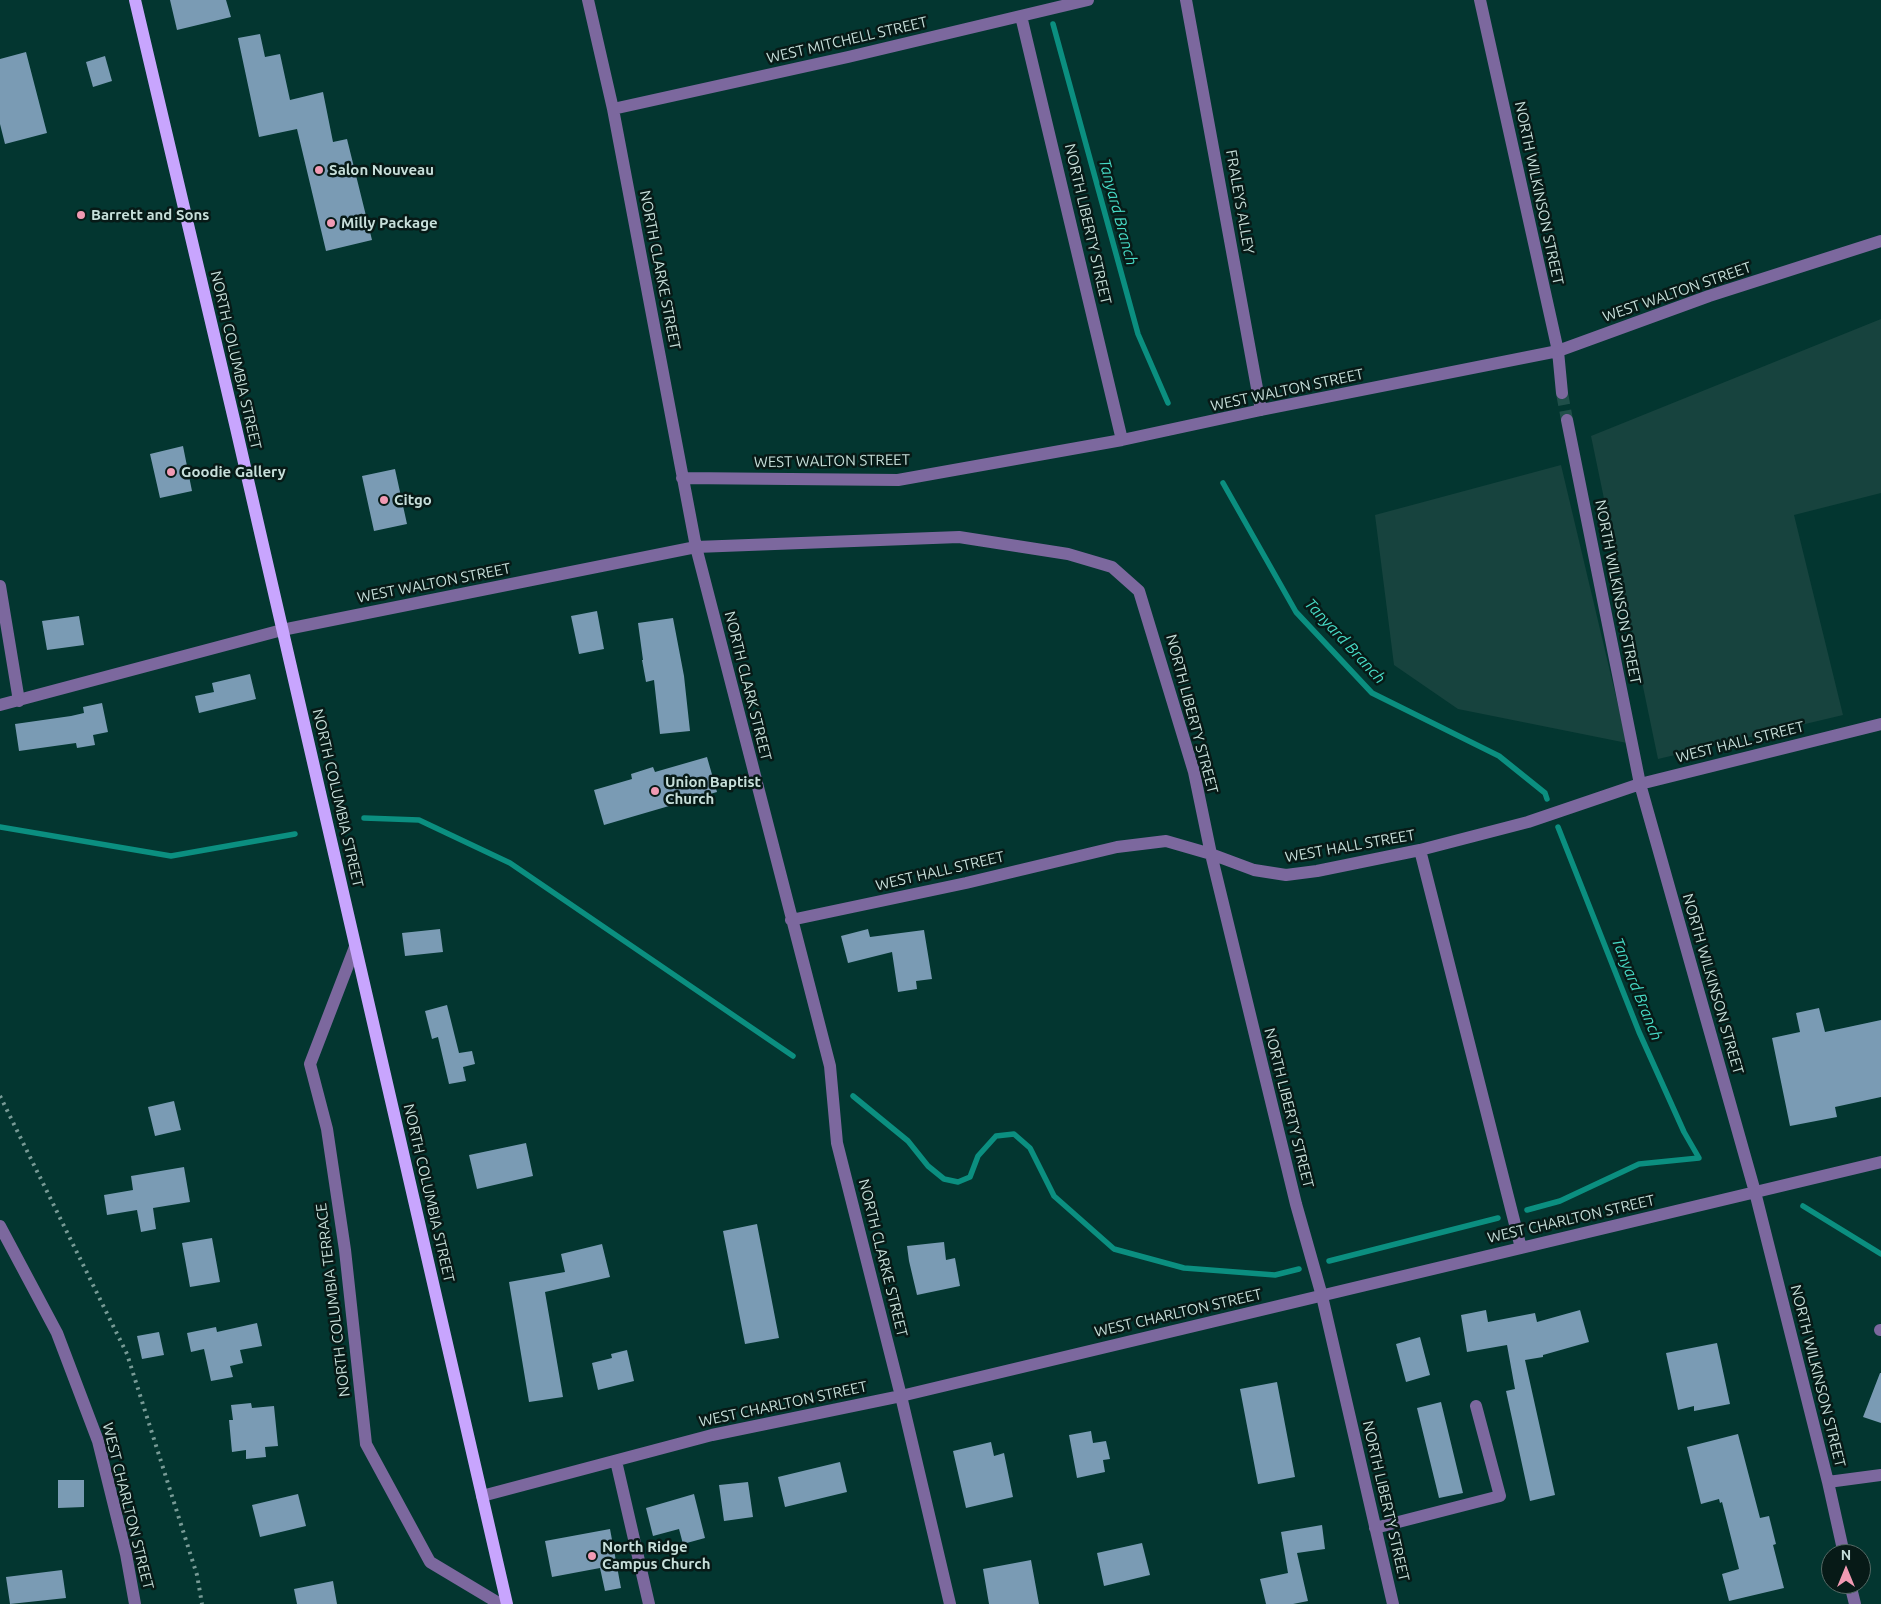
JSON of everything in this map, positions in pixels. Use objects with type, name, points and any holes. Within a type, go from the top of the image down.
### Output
[{"type":"main road","name":"NORTH COLUMBIA STREET","points":[[135,0],[507,1604]]},
{"type":"street","name":"NORTH CLARKE STREET","points":[[588,0],[613,109],[696,547]]},
{"type":"street","name":"WEST MITCHELL STREET","points":[[613,109],[848,57],[1088,0]]},
{"type":"street","name":"FRALEYS ALLEY","points":[[1186,0],[1261,410]]},
{"type":"street","name":"NORTH WILKINSON STREET","points":[[1480,0],[1558,351],[1562,393]]},
{"type":"street","name":"NORTH LIBERTY STREET","points":[[1021,16],[1122,440]]},
{"type":"street","name":"WEST WALTON STREET","points":[[682,478],[898,480],[1122,440],[1261,410],[1558,351],[1709,296],[1881,241]]},
{"type":"street","name":"NORTH WILKINSON STREET","points":[[1567,420],[1640,784],[1755,1192],[1842,1544]]},
{"type":"street","name":"WEST WALTON STREET","points":[[0,704],[19,701],[282,630],[696,547],[959,537],[1068,554],[1112,567],[1139,591],[1149,620]]},
{"type":"street","name":"NORTH CLARK STREET","points":[[696,547],[791,920]]},
{"type":"street","points":[[0,586],[19,701]]},
{"type":"street","name":"NORTH LIBERTY STREET","points":[[1149,620],[1194,772],[1210,854],[1296,1204],[1322,1296],[1393,1604]]},
{"type":"street","name":"WEST HALL STREET","points":[[791,920],[966,883],[1117,847],[1166,841],[1254,870],[1286,875],[1317,871],[1420,850],[1528,822],[1640,784],[1881,724]]},
{"type":"street","points":[[1420,850],[1521,1248]]},
{"type":"street","name":"NORTH CLARKE STREET","points":[[791,920],[830,1066],[838,1144],[901,1396],[950,1604]]},
{"type":"street","name":"NORTH COLUMBIA TERRACE","points":[[355,947],[310,1064],[327,1129],[337,1194],[366,1444],[430,1562],[500,1604]]},
{"type":"street","name":"WEST CHARLTON STREET","points":[[482,1496],[712,1435],[901,1396],[1881,1162]]},
{"type":"street","name":"WEST CHARLTON STREET","points":[[0,1226],[57,1333],[98,1441],[126,1554],[135,1604]]},
{"type":"street","points":[[1375,1528],[1500,1496],[1476,1406]]},
{"type":"street","points":[[616,1461],[649,1604]]},
{"type":"street","points":[[1828,1482],[1881,1474]]},
{"type":"shaded area","points":[[1881,319],[1881,493],[1794,515],[1843,715],[1658,759],[1591,436]]},
{"type":"shaded area","points":[[1561,465],[1627,743],[1458,709],[1394,665],[1375,515]]},
{"type":"building","points":[[170,0],[226,0],[231,17],[177,30]]},
{"type":"building","points":[[260,34],[265,57],[280,54],[290,100],[323,92],[333,142],[347,139],[372,240],[326,251],[297,129],[259,137],[238,38]]},
{"type":"building","points":[[26,52],[47,133],[5,144],[0,124],[0,59]]},
{"type":"building","points":[[105,56],[112,81],[93,87],[86,62]]},
{"type":"building","name":"Goodie Gallery","points":[[183,446],[192,491],[160,498],[150,454]]},
{"type":"building","name":"Citgo","points":[[395,469],[407,524],[374,531],[362,476]]},
{"type":"building","points":[[597,611],[604,649],[579,654],[571,616]]},
{"type":"building","points":[[79,616],[84,645],[47,650],[42,621]]},
{"type":"building","points":[[673,618],[684,676],[690,731],[660,734],[654,680],[646,682],[638,623]]},
{"type":"building","points":[[250,674],[256,699],[199,713],[195,696],[214,692],[212,683]]},
{"type":"building","points":[[102,703],[108,732],[93,735],[95,745],[77,748],[76,743],[19,751],[15,724],[84,713],[83,707]]},
{"type":"building","name":"Union Baptist Church","points":[[707,757],[717,792],[604,825],[594,790],[632,779],[631,774],[653,767],[655,772]]},
{"type":"building","points":[[440,929],[443,952],[405,956],[402,933]]},
{"type":"building","points":[[868,929],[870,937],[924,930],[932,979],[916,981],[917,989],[898,992],[892,952],[848,963],[841,936]]},
{"type":"building","points":[[447,1005],[459,1053],[472,1051],[475,1064],[463,1067],[466,1081],[449,1084],[438,1037],[432,1039],[425,1011]]},
{"type":"building","points":[[1819,1008],[1825,1032],[1881,1020],[1881,1097],[1835,1107],[1837,1117],[1790,1126],[1772,1038],[1800,1032],[1796,1013]]},
{"type":"building","points":[[174,1101],[181,1130],[155,1136],[148,1107]]},
{"type":"building","points":[[526,1143],[533,1176],[477,1189],[469,1155]]},
{"type":"building","points":[[184,1167],[190,1202],[153,1208],[156,1229],[141,1232],[137,1210],[107,1215],[104,1195],[133,1190],[131,1176]]},
{"type":"building","points":[[757,1224],[779,1338],[745,1344],[723,1231]]},
{"type":"building","points":[[212,1238],[220,1282],[190,1287],[182,1243]]},
{"type":"building","points":[[944,1242],[946,1260],[955,1258],[960,1286],[917,1295],[907,1246]]},
{"type":"building","points":[[602,1244],[610,1277],[545,1292],[563,1397],[529,1402],[509,1282],[565,1272],[561,1254]]},
{"type":"building","points":[[1486,1310],[1488,1322],[1535,1313],[1537,1322],[1580,1310],[1589,1342],[1543,1355],[1543,1357],[1525,1360],[1555,1495],[1530,1501],[1506,1391],[1515,1389],[1507,1345],[1467,1352],[1461,1315]]},
{"type":"building","points":[[257,1323],[262,1346],[240,1350],[243,1363],[230,1366],[233,1377],[211,1381],[204,1349],[191,1352],[187,1333],[216,1327],[217,1332]]},
{"type":"building","points":[[159,1332],[164,1355],[142,1359],[137,1336]]},
{"type":"building","points":[[1420,1337],[1430,1375],[1406,1382],[1396,1344]]},
{"type":"building","points":[[1717,1343],[1730,1404],[1694,1411],[1694,1406],[1678,1410],[1666,1353]]},
{"type":"building","points":[[627,1350],[634,1381],[598,1390],[592,1363],[612,1358],[611,1354]]},
{"type":"building","points":[[1881,1373],[1881,1423],[1863,1417]]},
{"type":"building","points":[[1277,1382],[1295,1477],[1258,1484],[1240,1389]]},
{"type":"building","points":[[1441,1402],[1463,1493],[1439,1498],[1417,1408]]},
{"type":"building","points":[[251,1403],[252,1408],[274,1406],[278,1446],[265,1447],[266,1457],[246,1459],[246,1450],[232,1452],[229,1420],[233,1420],[231,1405]]},
{"type":"building","points":[[1091,1431],[1093,1443],[1106,1441],[1110,1459],[1103,1460],[1105,1472],[1077,1478],[1069,1435]]},
{"type":"building","points":[[1738,1434],[1760,1518],[1769,1516],[1776,1544],[1773,1545],[1784,1588],[1729,1601],[1722,1574],[1739,1569],[1722,1502],[1720,1503],[1719,1499],[1701,1504],[1687,1447]]},
{"type":"building","points":[[991,1442],[994,1456],[1004,1453],[1013,1497],[966,1508],[953,1451]]},
{"type":"building","points":[[840,1462],[847,1492],[785,1507],[778,1477]]},
{"type":"building","points":[[58,1480],[84,1480],[84,1507],[58,1508]]},
{"type":"building","points":[[748,1482],[753,1517],[724,1521],[719,1485]]},
{"type":"building","points":[[298,1494],[306,1526],[260,1537],[252,1505]]},
{"type":"building","points":[[694,1494],[705,1538],[683,1544],[679,1529],[653,1536],[646,1508]]},
{"type":"building","points":[[1322,1525],[1325,1549],[1297,1553],[1308,1601],[1293,1604],[1266,1604],[1260,1579],[1288,1573],[1281,1532]]},
{"type":"building","points":[[610,1529],[621,1588],[605,1591],[600,1568],[552,1577],[545,1541]]},
{"type":"building","points":[[1142,1543],[1150,1575],[1104,1586],[1097,1553]]},
{"type":"building","points":[[1031,1560],[1039,1604],[989,1604],[983,1569]]},
{"type":"building","points":[[62,1570],[66,1598],[10,1604],[6,1577]]},
{"type":"building","points":[[333,1581],[337,1604],[297,1604],[294,1589]]},
{"type":"waterway","name":"Tanyard Branch","points":[[1053,24],[1138,334],[1168,403]]},
{"type":"waterway","name":"Tanyard Branch","points":[[1223,483],[1296,612],[1372,693],[1499,756],[1545,793],[1547,799]]},
{"type":"waterway","points":[[364,818],[419,820],[510,863],[793,1056]]},
{"type":"waterway","points":[[0,827],[171,856],[295,834]]},
{"type":"waterway","name":"Tanyard Branch","points":[[1527,1210],[1560,1201],[1639,1164],[1699,1158],[1684,1132],[1639,1032],[1558,827]]},
{"type":"waterway","points":[[853,1096],[908,1141],[928,1166],[944,1179],[958,1182],[970,1177],[978,1156],[996,1136],[1014,1134],[1030,1148],[1054,1196],[1114,1249],[1184,1268],[1275,1275],[1299,1269]]},
{"type":"waterway","name":"Tanyard Branch","points":[[1803,1206],[1881,1254]]},
{"type":"waterway","points":[[1329,1261],[1498,1218]]},
{"type":"tunnel","points":[[1562,393],[1567,420]]},
{"type":"railway","points":[[0,1096],[127,1354],[197,1575],[202,1604]]},
{"type":"place","name":"Salon Nouveau","points":[[319,170]]},
{"type":"place","name":"Barrett and Sons","points":[[81,215]]},
{"type":"place","name":"Milly Package","points":[[331,223]]},
{"type":"place","name":"Goodie Gallery","points":[[171,472]]},
{"type":"place","name":"Citgo","points":[[384,500]]},
{"type":"place","name":"Union Baptist Church","points":[[655,791]]},
{"type":"place","name":"North Ridge Campus Church","points":[[592,1556]]}]
